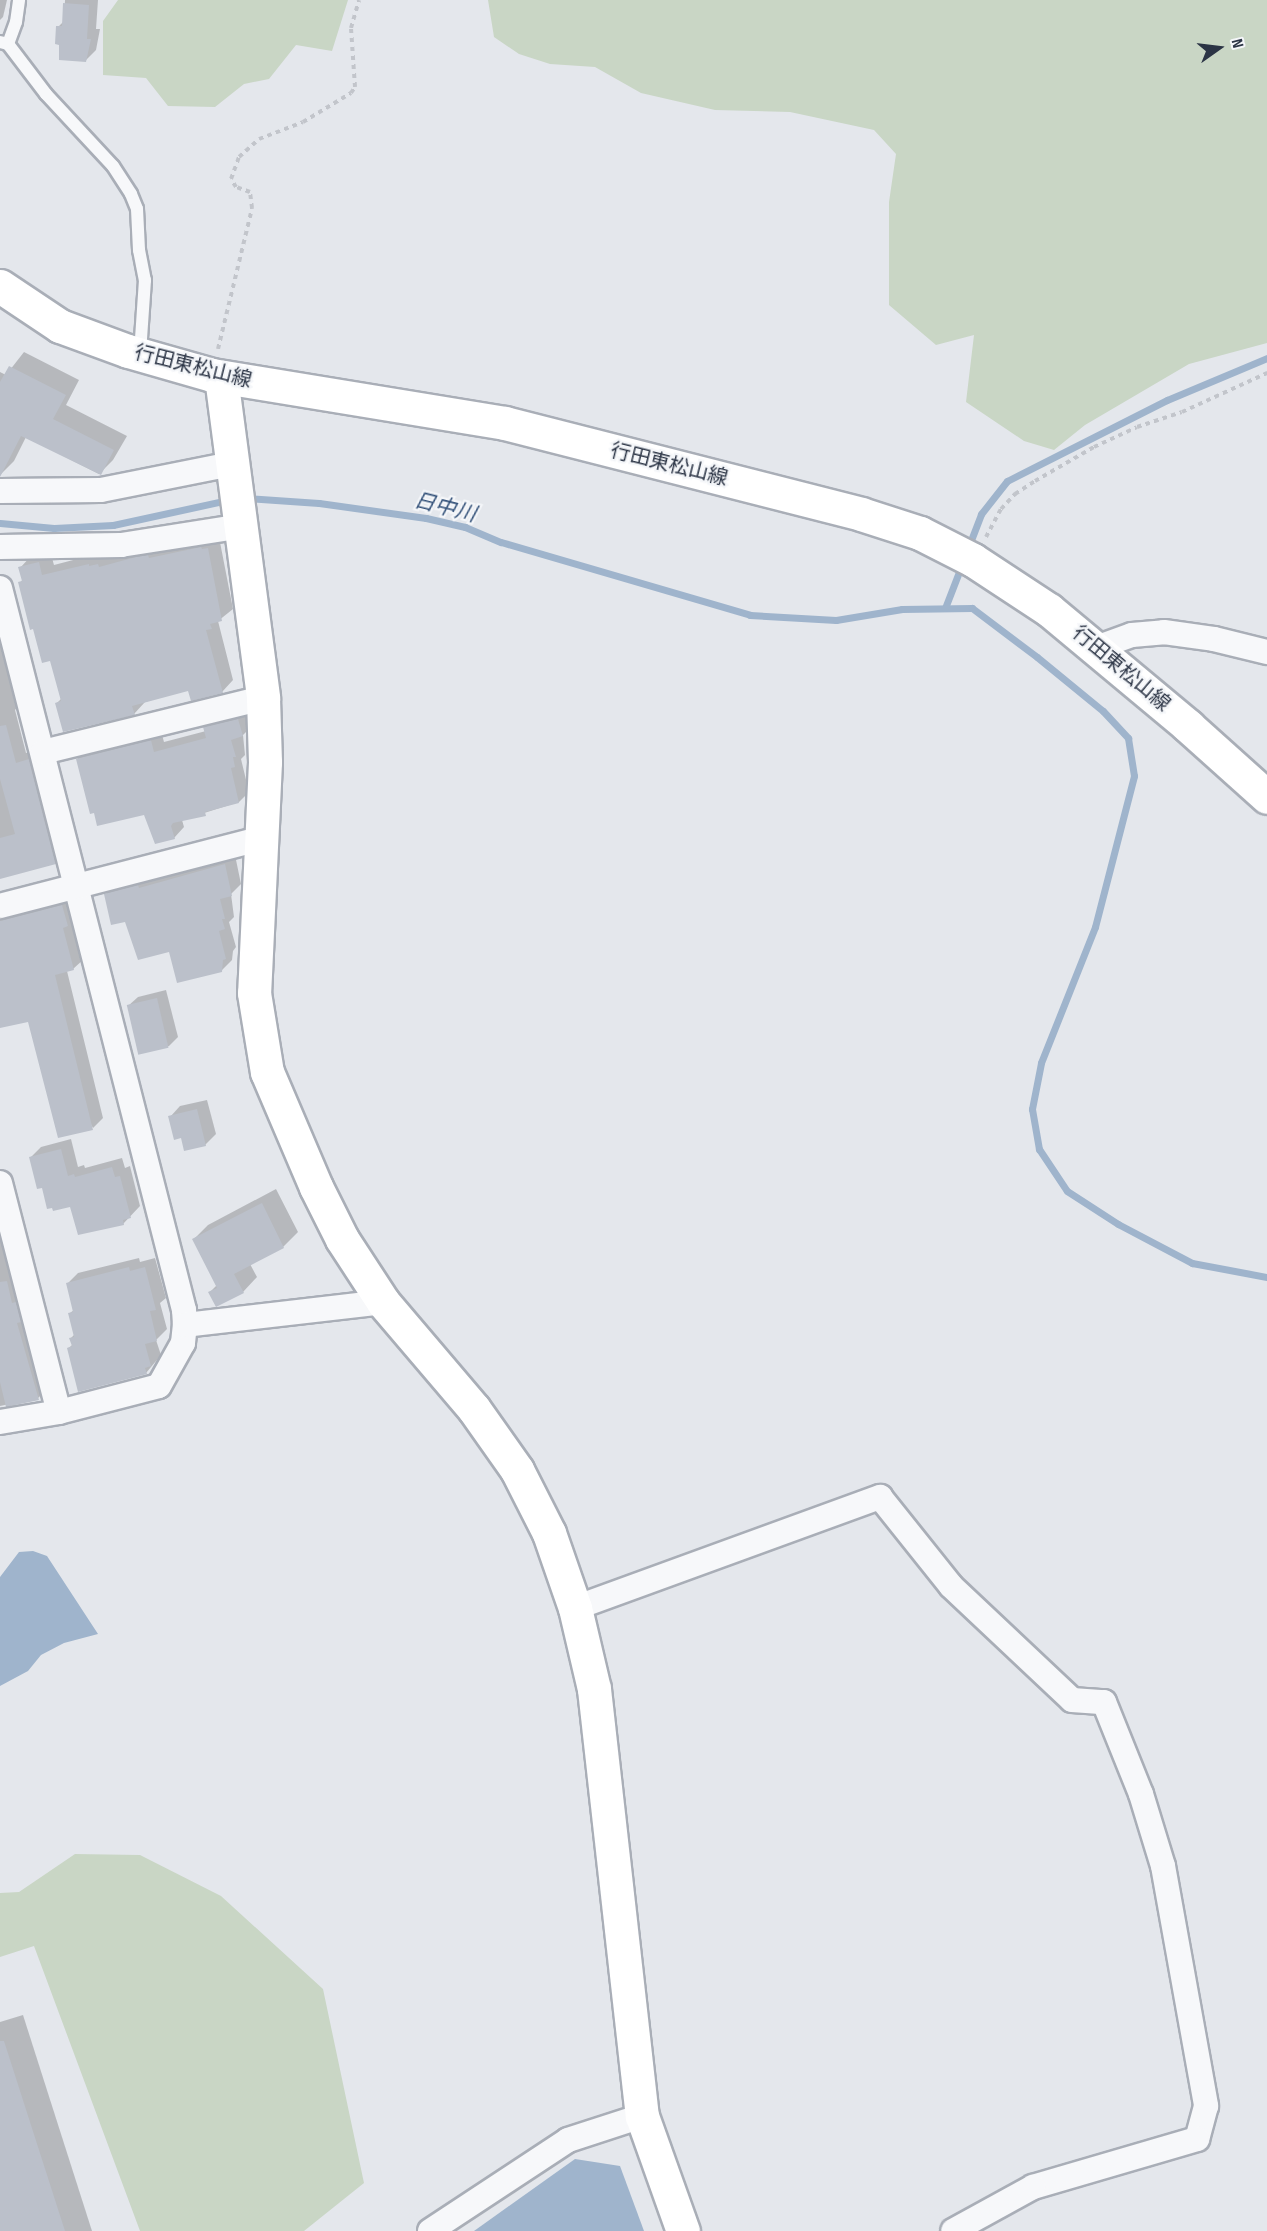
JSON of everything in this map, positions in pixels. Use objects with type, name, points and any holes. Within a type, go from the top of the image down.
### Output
[{"type":"street","name":"行田東松山線","points":[[0,286],[60,326],[140,354],[216,376],[505,423],[861,514],[920,533],[973,560],[1049,609],[1267,797]]},
{"type":"street","points":[[216,376],[242,526],[263,698],[266,762],[263,838],[253,957],[254,993],[267,1072],[316,1187],[342,1239],[383,1302],[474,1409],[517,1470],[549,1533],[575,1608],[594,1689],[642,2116],[683,2231]]},
{"type":"street","points":[[0,491],[101,490],[231,464]]},
{"type":"street","points":[[0,547],[121,545],[242,526]]},
{"type":"street","points":[[0,588],[184,1310],[185,1325],[183,1343],[159,1386],[59,1412],[0,1422]]},
{"type":"street","points":[[1096,648],[1132,635],[1164,632],[1214,639],[1267,652]]},
{"type":"street","points":[[43,752],[263,698]]},
{"type":"street","points":[[0,906],[263,838]]},
{"type":"street","points":[[0,1182],[59,1412]]},
{"type":"street","points":[[185,1325],[383,1302]]},
{"type":"street","points":[[575,1608],[880,1497],[951,1586],[1072,1700],[1104,1702],[1141,1794],[1163,1866],[1206,2106],[1197,2139],[1033,2187],[953,2231]]},
{"type":"street","points":[[430,2231],[568,2140],[642,2116]]},
{"type":"lane","points":[[20,0],[16,22],[4,43],[46,94],[113,166],[131,194],[137,209],[139,250],[145,280],[140,354]]},
{"type":"path","points":[[216,376],[252,208],[250,192],[236,187],[231,179],[239,157],[259,139],[303,122],[351,93],[355,87],[351,28],[359,0]]},
{"type":"path","points":[[973,560],[1001,509],[1015,494],[1029,485],[1094,447],[1137,427],[1182,412],[1267,373]]},
{"type":"green space","points":[[118,0],[348,0],[332,51],[296,45],[269,79],[244,84],[215,107],[168,106],[146,78],[103,75],[103,21]]},
{"type":"green space","points":[[488,0],[1267,0],[1267,343],[1189,364],[1085,425],[1054,450],[1024,441],[966,402],[974,335],[936,345],[889,305],[889,202],[896,154],[874,130],[790,112],[715,110],[641,93],[595,67],[550,64],[519,54],[494,37]]},
{"type":"green space","points":[[75,1854],[140,1855],[221,1896],[323,1989],[364,2183],[304,2231],[140,2231],[34,1946],[0,1957],[0,1893],[19,1892]]},
{"type":"water","points":[[33,1551],[47,1556],[98,1634],[64,1643],[41,1655],[28,1671],[0,1686],[0,1577],[19,1552]]},
{"type":"water","points":[[575,2159],[620,2166],[644,2231],[474,2231]]},
{"type":"building","points":[[63,3],[89,5],[87,39],[91,39],[86,62],[59,60],[59,45],[55,44],[56,26],[62,26]]},
{"type":"building","points":[[9,366],[66,395],[53,419],[114,450],[101,475],[21,436],[0,477],[0,382]]},
{"type":"building","points":[[201,547],[202,549],[208,548],[222,621],[210,624],[212,629],[206,630],[223,693],[191,701],[188,691],[132,706],[135,715],[63,732],[55,703],[61,701],[50,661],[42,663],[33,629],[30,630],[18,582],[22,581],[18,567],[39,562],[42,575],[89,564],[89,566],[98,564],[99,567],[136,557],[148,555],[149,558]]},
{"type":"building","points":[[238,719],[243,736],[231,740],[236,757],[233,757],[235,767],[231,768],[239,803],[205,812],[206,816],[173,823],[171,826],[175,839],[155,844],[144,815],[97,826],[94,813],[90,814],[76,759],[151,740],[154,752],[206,738],[203,727]]},
{"type":"building","points":[[6,725],[16,763],[29,759],[56,864],[0,879],[0,838],[15,834],[0,779],[0,726]]},
{"type":"building","points":[[225,864],[232,896],[220,899],[225,919],[222,919],[225,929],[219,931],[226,959],[223,960],[222,972],[177,983],[169,952],[138,960],[125,922],[111,925],[104,894],[138,885],[139,888]]},
{"type":"building","points":[[62,905],[68,926],[63,928],[74,970],[55,975],[93,1130],[58,1138],[28,1022],[0,1028],[0,921]]},
{"type":"building","points":[[157,998],[168,1048],[138,1055],[127,1005]]},
{"type":"building","points":[[197,1109],[206,1146],[184,1151],[181,1138],[174,1140],[168,1116]]},
{"type":"building","points":[[61,1149],[68,1176],[74,1174],[75,1177],[112,1167],[115,1177],[120,1176],[131,1218],[123,1220],[124,1225],[78,1235],[70,1207],[53,1211],[52,1208],[47,1209],[42,1188],[37,1189],[29,1157]]},
{"type":"building","points":[[262,1203],[284,1248],[234,1274],[244,1293],[216,1307],[208,1292],[217,1288],[192,1239]]},
{"type":"building","points":[[129,1267],[130,1271],[145,1267],[156,1310],[150,1311],[157,1341],[145,1344],[151,1366],[145,1368],[147,1374],[78,1392],[67,1348],[72,1346],[69,1338],[74,1337],[68,1313],[73,1312],[66,1283]]},
{"type":"building","points":[[7,1281],[12,1303],[16,1302],[21,1322],[17,1323],[39,1400],[6,1407],[0,1382],[0,1282]]},
{"type":"building","points":[[0,2041],[4,2041],[65,2231],[0,2231]]},
{"type":"waterway","points":[[968,548],[981,514],[1007,481],[1167,400],[1267,358]]},
{"type":"waterway","points":[[245,498],[319,503],[426,518],[465,527],[501,542],[750,615],[836,620],[902,609],[972,608],[1037,657],[1103,711],[1128,738],[1134,776],[1095,927],[1041,1063],[1032,1109],[1039,1149],[1067,1191],[1118,1224],[1192,1263],[1267,1277]]},
{"type":"waterway","name":"日中川","points":[[0,523],[54,528],[113,525],[228,500]]},
{"type":"waterway","points":[[945,608],[962,564]]}]
